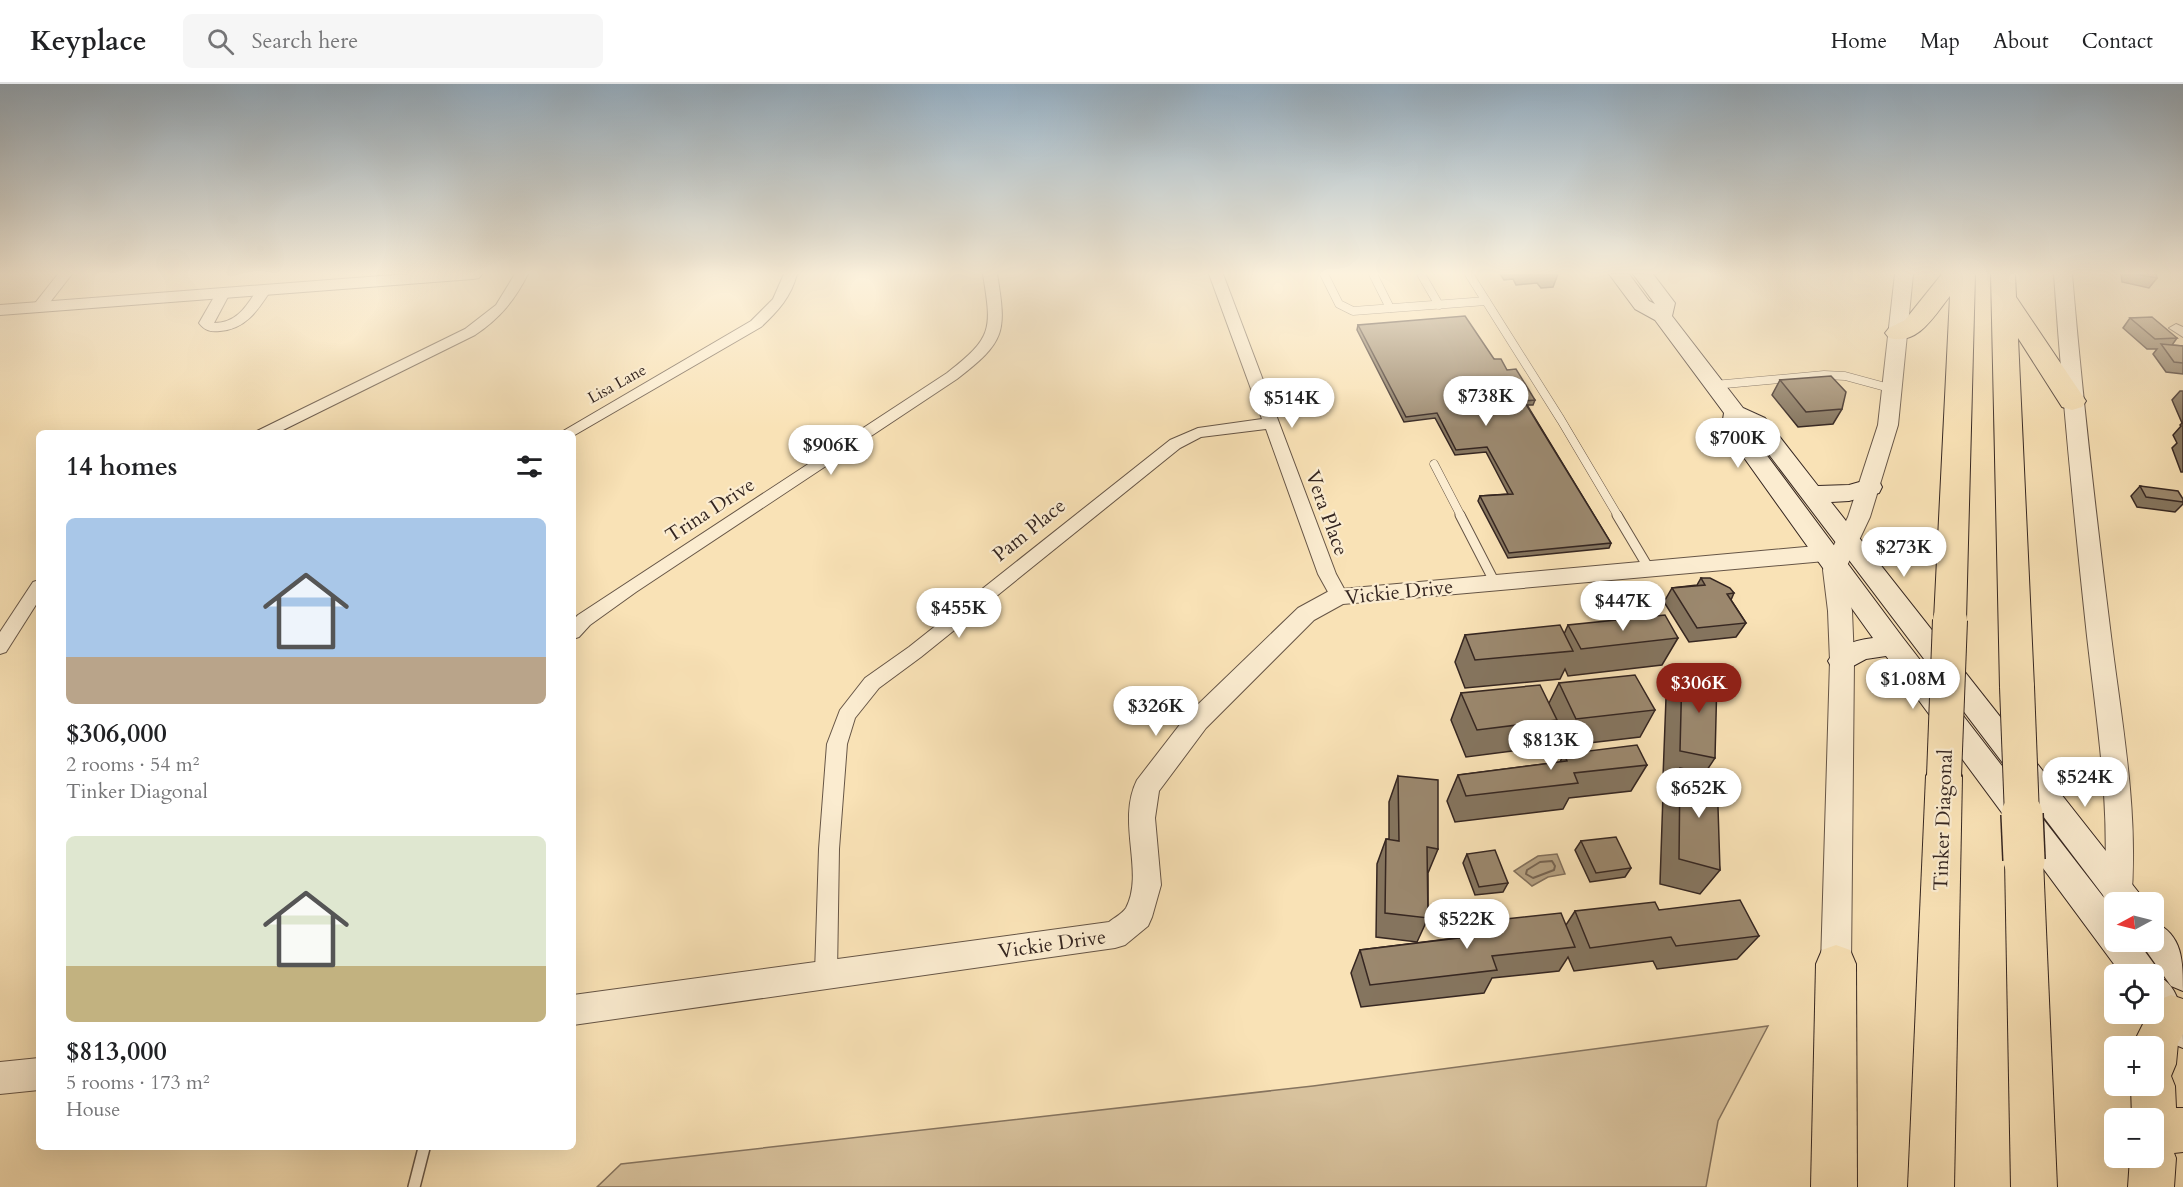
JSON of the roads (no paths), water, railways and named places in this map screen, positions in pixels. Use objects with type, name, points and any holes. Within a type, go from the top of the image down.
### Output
[{"type":"highway","points":[[1898,333],[1913,325]]},
{"type":"highway","name":"Tinker Diagonal","points":[[1931,1187],[1961,325]]},
{"type":"highway","points":[[2005,325],[2034,1187]]},
{"type":"highway","points":[[2027,325],[2072,401]]},
{"type":"highway","points":[[1834,1187],[1836,964]]},
{"type":"highway","points":[[2158,1036],[2173,1010]]},
{"type":"highway","points":[[2164,1131],[2183,1130]]},
{"type":"highway","points":[[2151,1187],[2152,1168]]},
{"type":"main road","points":[[1669,325],[1736,413],[1757,423],[1812,494],[1836,553],[1893,645],[2104,920]]},
{"type":"main road","points":[[1736,413],[1732,426],[2116,892]]},
{"type":"main road","points":[[1812,494],[1849,493],[1870,487]]},
{"type":"main road","points":[[1842,661],[1860,650],[1893,645]]},
{"type":"main road","points":[[2164,950],[2183,975]]},
{"type":"street","points":[[270,430],[480,325]]},
{"type":"street","name":"Lisa Lane","points":[[572,430],[753,325]]},
{"type":"street","name":"Trina Drive","points":[[576,629],[584,620],[630,588],[952,376],[977,357],[992,341],[996,325]]},
{"type":"street","name":"Vera Place","points":[[1235,325],[1327,574],[1339,596]]},
{"type":"street","points":[[1836,964],[1842,661],[1836,553],[1855,529],[1870,487],[1887,425],[1899,325]]},
{"type":"street","points":[[2067,325],[2072,401],[2116,785],[2122,855],[2122,892]]},
{"type":"street","name":"Pam Place","points":[[826,973],[829,849],[837,744],[847,715],[872,683],[915,652],[1175,444],[1198,433],[1272,423]]},
{"type":"street","name":"Vickie Drive","points":[[576,1010],[826,973],[1073,943],[1115,935],[1138,917],[1147,885],[1141,818],[1146,788],[1197,721],[1306,614],[1339,596],[1648,567],[1716,564],[1836,553]]},
{"type":"street","points":[[0,647],[36,591]]},
{"type":"street","points":[[0,1078],[36,1074]]},
{"type":"lane","points":[[1500,325],[1648,567]]},
{"type":"lane","points":[[1714,385],[1824,375],[1845,376],[1893,389]]},
{"type":"lane","points":[[1434,464],[1494,581]]},
{"type":"lane","points":[[414,1187],[423,1150]]},
{"type":"water","points":[[1557,854],[1565,874],[1548,877],[1532,886],[1514,871],[1538,856]]}]
